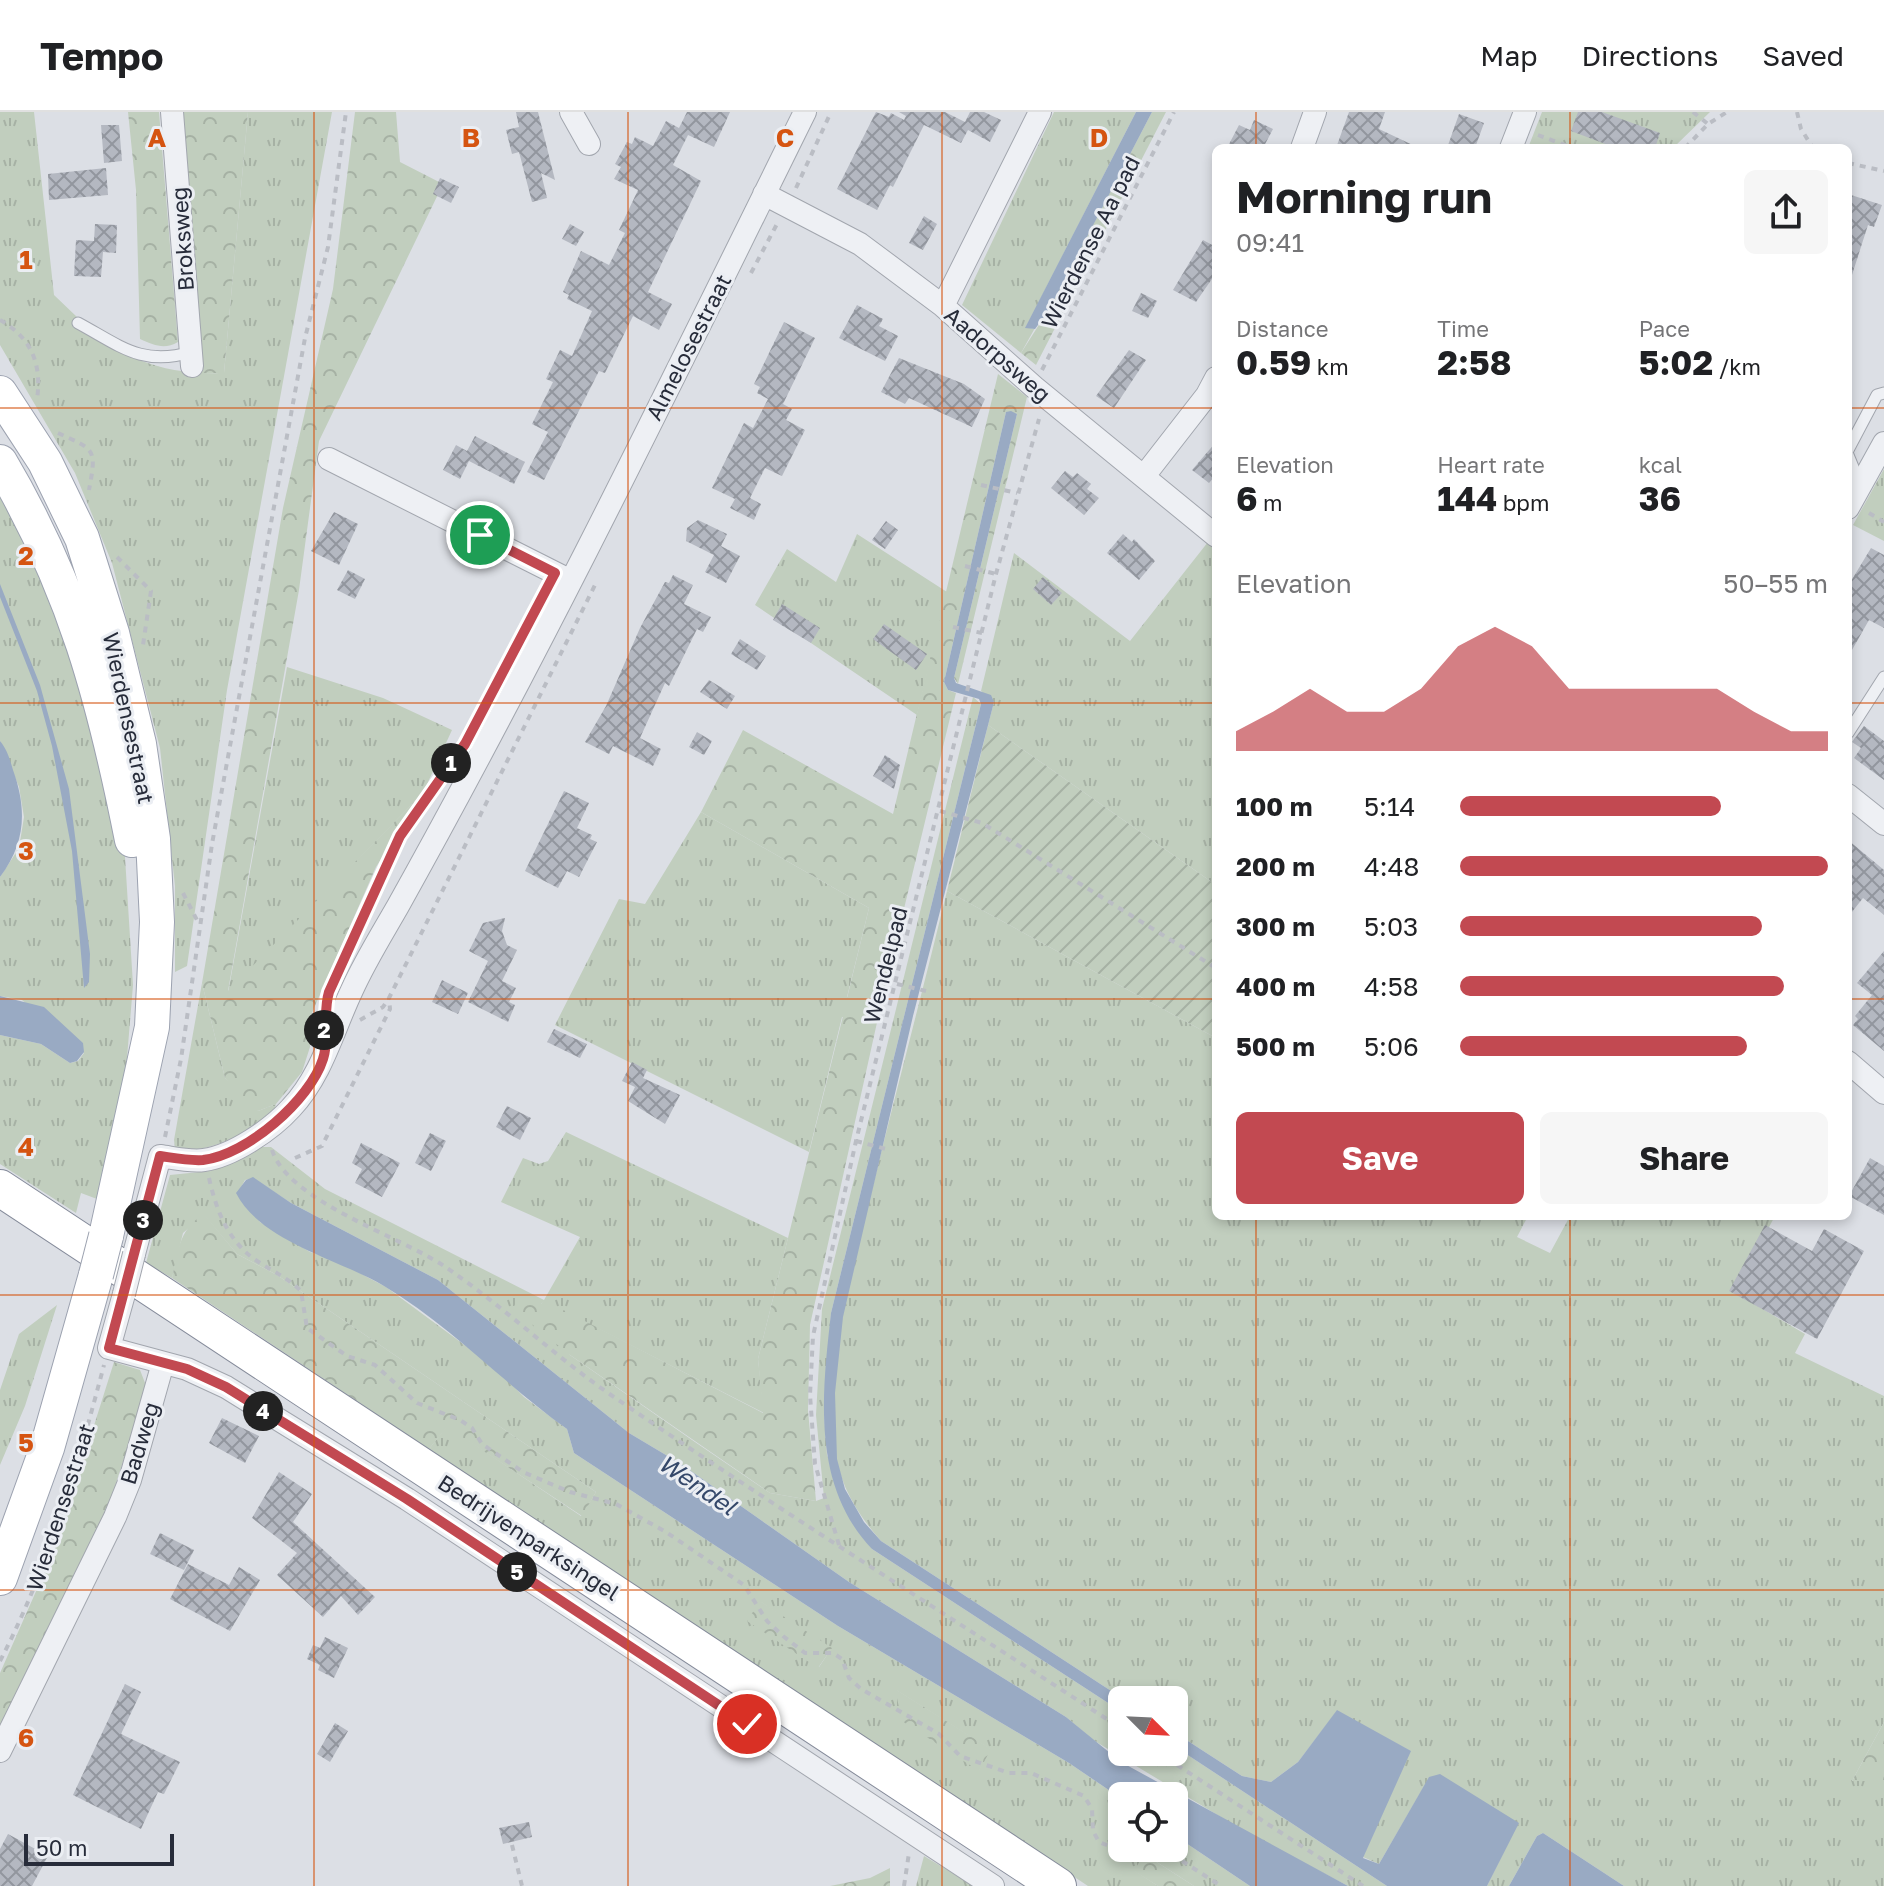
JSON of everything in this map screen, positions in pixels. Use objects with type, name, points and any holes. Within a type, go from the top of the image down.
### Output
[{"type":"highway","name":"Bedrijvenparksingel","points":[[0,1188],[1058,1886]]},
{"type":"main road","name":"Wierdensestraat","points":[[0,393],[45,462],[82,538],[112,633],[139,744],[153,839],[157,922],[152,1027],[141,1068]]},
{"type":"main road","name":"Wierdensestraat","points":[[0,462],[64,585],[95,672],[135,856],[141,922],[141,1068],[120,1245],[96,1275],[47,1448],[0,1578]]},
{"type":"street","name":"Broksweg","points":[[172,112],[192,359]]},
{"type":"street","points":[[571,112],[589,144]]},
{"type":"street","name":"Almelosestraat","points":[[160,1156],[205,1160],[240,1145],[288,1112],[305,1090],[366,962],[469,778],[571,581],[805,112]]},
{"type":"street","points":[[943,306],[1040,112]]},
{"type":"street","points":[[1303,144],[1315,112]]},
{"type":"street","name":"Aadorpsweg","points":[[764,194],[860,244],[943,306],[1042,394],[1212,533]]},
{"type":"street","points":[[1144,476],[1212,386]]},
{"type":"street","points":[[1857,510],[1860,486],[1884,443]]},
{"type":"street","points":[[329,459],[571,581]]},
{"type":"street","points":[[1852,798],[1884,824]]},
{"type":"street","points":[[1852,1065],[1884,1093]]},
{"type":"street","points":[[160,1156],[120,1245],[124,1294],[109,1348],[207,1377],[226,1387],[407,1499],[993,1886]]},
{"type":"street","name":"Badweg","points":[[0,1751],[115,1517],[130,1480],[163,1363]]},
{"type":"lane","points":[[78,323],[149,358],[192,359]]},
{"type":"lane","points":[[1852,444],[1877,395],[1884,393]]},
{"type":"lane","points":[[1852,463],[1860,486]]},
{"type":"lane","points":[[1852,727],[1884,677]]},
{"type":"path","points":[[160,1156],[181,1059],[212,844],[305,338],[328,247],[346,112]]},
{"type":"path","points":[[787,205],[831,112]]},
{"type":"path","name":"Wierdense Aa pad","points":[[1042,394],[1174,112]]},
{"type":"path","points":[[1693,112],[1708,124]]},
{"type":"path","points":[[1689,144],[1708,124],[1727,112]]},
{"type":"path","points":[[1797,112],[1810,144]]},
{"type":"path","points":[[1518,129],[1561,144]]},
{"type":"path","points":[[1852,164],[1884,171]]},
{"type":"path","name":"Wendelpad","points":[[839,1545],[815,1464],[810,1395],[813,1336],[856,1141],[1042,394]]},
{"type":"path","points":[[981,485],[1017,493]]},
{"type":"path","points":[[1857,510],[1884,522]]},
{"type":"path","points":[[965,566],[996,574]]},
{"type":"path","points":[[336,1030],[375,1013],[389,998],[582,611]]},
{"type":"path","points":[[953,627],[982,633]]},
{"type":"path","points":[[355,935],[405,828],[456,755]]},
{"type":"path","points":[[940,811],[969,818],[1212,966]]},
{"type":"path","points":[[897,984],[926,991]]},
{"type":"path","points":[[295,1158],[322,1146],[390,1009],[389,998]]},
{"type":"path","points":[[265,1129],[274,1156],[309,1195],[434,1259],[476,1287],[609,1394],[1108,1720]]},
{"type":"path","points":[[856,1141],[886,1149]]},
{"type":"path","points":[[205,1160],[226,1227],[252,1257],[301,1291],[307,1328],[347,1356],[384,1372],[417,1403],[460,1420],[472,1428],[482,1444],[523,1472],[570,1492],[616,1504],[666,1532],[744,1585],[767,1621],[805,1653],[833,1653],[842,1659],[849,1678],[861,1689],[939,1734],[960,1756],[1009,1773],[1031,1773],[1084,1796],[1092,1809],[1093,1831],[1099,1842],[1108,1846]]},
{"type":"path","name":"Wierdensestraat","points":[[0,1661],[21,1620],[69,1495],[109,1348]]},
{"type":"path","points":[[1179,1766],[1363,1886]]},
{"type":"path","points":[[904,1886],[905,1863],[916,1836]]},
{"type":"path","points":[[512,1845],[522,1886]]},
{"type":"path","points":[[1184,1862],[1221,1886]]},
{"type":"green space","points":[[0,112],[34,112],[54,295],[77,317],[73,327],[145,362],[180,371],[224,373],[248,112],[332,112],[227,690],[187,966],[175,972],[175,886],[160,748],[112,563],[75,473],[0,345]]},
{"type":"green space","points":[[128,112],[159,112],[178,342],[168,346],[154,345],[140,339],[136,190]]},
{"type":"green space","points":[[177,112],[248,112],[224,373],[199,373]]},
{"type":"green space","points":[[355,112],[396,112],[400,162],[443,184],[319,441],[299,590],[228,991],[423,793],[376,867],[311,1015],[310,1047],[302,1072],[276,1104],[258,1111],[249,1108],[225,1078],[202,983],[283,508],[333,289]]},
{"type":"green space","points":[[1054,112],[1136,112],[1026,327],[1034,329],[1040,319],[1021,353],[962,305]]},
{"type":"green space","points":[[1152,112],[1166,112],[1036,365],[1021,353],[1049,309]]},
{"type":"green space","points":[[1542,112],[1710,112],[1677,144],[1530,144]]},
{"type":"green space","points":[[998,374],[1027,397],[958,684],[954,678],[1017,414],[1006,412],[944,682],[948,690],[956,693],[882,1000],[847,998],[869,908],[701,812],[743,730],[893,814]]},
{"type":"green space","points":[[1884,469],[1884,541],[1853,525]]},
{"type":"green space","points":[[0,496],[16,507],[110,765],[125,857],[133,985],[126,1070],[97,1199],[81,1193],[76,1213],[0,1164],[0,1035],[41,1044],[70,1063],[78,1061],[84,1053],[22,1000],[0,996],[0,877],[19,848],[24,817],[19,787],[0,741]]},
{"type":"green space","points":[[857,534],[947,592],[917,715],[755,605],[787,549],[836,582]]},
{"type":"green space","points":[[1208,542],[1212,546],[1212,882],[988,725],[994,702],[981,691],[1014,553],[1130,641]]},
{"type":"green space","points":[[287,667],[383,698],[452,730],[423,793],[228,993]]},
{"type":"green space","points":[[973,697],[981,704],[831,1313],[824,1414],[827,1455],[872,1549],[1108,1703],[1108,1749],[1066,1717],[849,1582],[681,1464],[629,1433],[438,1280],[291,1203],[253,1178],[245,1180],[239,1191],[260,1222],[310,1252],[335,1260],[386,1287],[497,1369],[524,1397],[567,1429],[574,1453],[838,1626],[1069,1763],[1108,1789],[1108,1862],[1140,1862],[1135,1871],[1158,1886],[1088,1886],[429,1449],[447,1426],[581,1516],[596,1492],[277,1275],[237,1254],[204,1215],[183,1233],[172,1278],[146,1263],[170,1175],[209,1171],[259,1147],[271,1147],[325,1189],[544,1300],[580,1237],[501,1202],[523,1158],[539,1164],[548,1161],[566,1132],[788,1238],[758,1359],[764,1413],[544,1301],[541,1304],[570,1355],[770,1493],[816,1501],[824,1498],[816,1415],[822,1309]],"holes":[[[761,1602],[831,1649],[819,1667],[748,1621]],[[896,1690],[990,1749],[979,1770]]]},
{"type":"green space","points":[[988,725],[1212,882],[1212,1036],[947,891]]},
{"type":"green space","points":[[701,812],[869,908],[847,997],[882,1000],[878,1018],[842,1017],[809,1152],[555,1025],[619,899],[645,904]]},
{"type":"green space","points":[[947,891],[1212,1036],[1212,1220],[1526,1220],[1517,1237],[1550,1253],[1568,1220],[1773,1220],[1734,1292],[1805,1334],[1795,1353],[1884,1396],[1884,1722],[1852,1781],[1884,1781],[1884,1886],[1624,1886],[1543,1833],[1537,1836],[1509,1886],[1487,1886],[1518,1823],[1429,1778],[1379,1864],[1363,1857],[1410,1751],[1337,1711],[1298,1762],[1271,1782],[1242,1776],[1188,1741],[1188,1686],[1108,1686],[1108,1689],[881,1541],[856,1508],[836,1458],[832,1413],[842,1320]]},
{"type":"green space","points":[[202,983],[225,1078],[258,1111],[276,1104],[273,1116],[251,1129],[214,1146],[188,1150],[175,1148],[174,1140]]},
{"type":"green space","points":[[843,1016],[878,1018],[810,1325],[808,1410],[816,1501],[770,1493],[570,1355],[513,1309],[519,1295],[541,1304],[544,1300],[763,1413],[758,1359]]},
{"type":"green space","points":[[204,1214],[237,1254],[277,1275],[596,1492],[582,1516],[447,1427],[429,1449],[172,1278],[184,1234]]},
{"type":"green space","points":[[57,1305],[25,1406],[0,1465],[0,1390],[19,1334]]},
{"type":"green space","points":[[114,1362],[140,1370],[147,1388],[107,1511],[0,1732],[0,1673],[56,1546]]},
{"type":"green space","points":[[760,1601],[832,1648],[818,1668],[747,1621]]},
{"type":"green space","points":[[895,1689],[991,1749],[979,1771],[902,1721]]},
{"type":"green space","points":[[1884,1722],[1884,1781],[1852,1781]]},
{"type":"green space","points":[[1188,1755],[1387,1886],[1348,1886],[1249,1834],[1188,1797],[1188,1782],[1163,1782],[1136,1766],[1188,1766]]},
{"type":"green space","points":[[1188,1844],[1250,1886],[1194,1886],[1156,1862],[1188,1862]]},
{"type":"green space","points":[[924,1856],[974,1886],[916,1886]]},
{"type":"green space","points":[[1139,1862],[1156,1862],[1194,1886],[1158,1886],[1134,1871]]},
{"type":"green space","points":[[890,1868],[890,1886],[830,1886],[870,1878]]},
{"type":"water","points":[[1136,112],[1152,112],[1049,310],[1035,329],[1025,328]]},
{"type":"water","points":[[1006,412],[1017,414],[954,678],[956,683],[991,695],[994,702],[913,1016],[843,1317],[835,1393],[837,1459],[845,1489],[864,1522],[881,1541],[1108,1689],[1108,1703],[872,1549],[852,1524],[839,1497],[825,1437],[825,1375],[831,1313],[981,704],[979,699],[948,690],[944,682]]},
{"type":"water","points":[[0,584],[40,685],[69,789],[90,954],[89,982],[84,988],[72,851],[52,746],[37,691],[0,597]]},
{"type":"water","points":[[0,741],[18,784],[22,825],[15,851],[0,877]]},
{"type":"water","points":[[0,996],[44,1007],[83,1043],[84,1052],[77,1061],[70,1063],[41,1044],[0,1035]]},
{"type":"water","name":"Wendel","points":[[253,1177],[291,1203],[438,1280],[629,1433],[681,1464],[849,1582],[1066,1717],[1108,1751],[1108,1766],[1128,1766],[1158,1782],[1108,1782],[1108,1789],[1069,1763],[838,1626],[574,1453],[567,1429],[409,1302],[366,1276],[302,1248],[263,1224],[236,1193],[246,1180]]},
{"type":"water","points":[[1337,1710],[1411,1751],[1363,1858],[1379,1864],[1429,1777],[1440,1774],[1519,1823],[1487,1886],[1387,1886],[1188,1755],[1188,1741],[1242,1776],[1271,1782],[1298,1762]]},
{"type":"water","points":[[1188,1799],[1348,1886],[1250,1886],[1188,1844]]},
{"type":"water","points":[[1543,1833],[1624,1886],[1509,1886],[1537,1836]]},
{"type":"building","points":[[516,112],[538,112],[555,180],[541,173],[547,198],[532,202],[519,152],[512,154],[506,130],[519,127]]},
{"type":"building","points":[[687,112],[730,112],[714,147],[688,135],[673,165],[701,181],[648,292],[672,304],[659,330],[633,316],[605,373],[599,371],[544,480],[527,472],[548,432],[532,424],[553,382],[546,379],[560,350],[572,356],[592,311],[567,299],[569,295],[563,292],[581,251],[609,265],[625,233],[619,230],[638,190],[614,179],[621,167],[615,164],[627,142],[632,144],[635,137],[653,146],[666,121],[679,128]]},
{"type":"building","points":[[876,112],[889,117],[891,113],[904,120],[906,116],[899,112],[945,112],[965,122],[970,112],[984,112],[1001,120],[990,142],[968,130],[961,143],[924,125],[893,187],[890,185],[877,210],[837,189]]},
{"type":"building","points":[[1349,112],[1385,112],[1379,129],[1411,144],[1337,144]]},
{"type":"building","points":[[1578,112],[1602,112],[1660,133],[1656,144],[1605,144],[1571,131]]},
{"type":"building","points":[[1459,114],[1484,123],[1476,144],[1448,144]]},
{"type":"building","points":[[1254,120],[1273,129],[1265,144],[1229,144],[1239,125],[1250,130]]},
{"type":"building","points":[[101,125],[119,125],[122,161],[104,163]]},
{"type":"building","points":[[106,168],[108,195],[49,200],[48,174]]},
{"type":"building","points":[[440,178],[459,187],[451,203],[433,194]]},
{"type":"building","points":[[1852,195],[1882,205],[1874,227],[1868,225],[1852,275]]},
{"type":"building","points":[[924,216],[937,224],[923,250],[909,243]]},
{"type":"building","points":[[95,224],[117,225],[116,253],[103,252],[101,277],[74,276],[76,240],[94,241]]},
{"type":"building","points":[[570,224],[584,232],[576,246],[562,239]]},
{"type":"building","points":[[1203,240],[1212,245],[1212,279],[1196,302],[1173,290]]},
{"type":"building","points":[[1141,293],[1157,301],[1148,318],[1132,311]]},
{"type":"building","points":[[857,305],[883,319],[879,326],[898,336],[885,361],[839,338]]},
{"type":"building","points":[[784,322],[815,338],[783,404],[792,409],[786,420],[805,430],[782,476],[765,468],[750,498],[761,504],[754,520],[730,508],[735,499],[712,488],[744,423],[753,428],[768,399],[757,393],[760,387],[754,384]]},
{"type":"building","points":[[1129,350],[1146,360],[1114,408],[1096,396]]},
{"type":"building","points":[[899,358],[964,384],[985,399],[972,427],[909,398],[905,404],[881,392]]},
{"type":"building","points":[[475,436],[525,462],[514,484],[469,461],[460,479],[443,470],[456,445],[467,451]]},
{"type":"building","points":[[1212,447],[1212,480],[1209,483],[1192,470]]},
{"type":"building","points":[[1065,471],[1073,477],[1077,473],[1091,484],[1087,489],[1099,498],[1084,515],[1051,488]]},
{"type":"building","points":[[334,512],[358,524],[339,565],[311,551]]},
{"type":"building","points":[[698,520],[727,534],[721,546],[740,556],[726,583],[705,572],[714,555],[686,541],[687,528]]},
{"type":"building","points":[[886,521],[898,530],[885,549],[872,540]]},
{"type":"building","points":[[1123,534],[1132,542],[1134,539],[1155,561],[1139,580],[1107,553]]},
{"type":"building","points":[[1871,548],[1884,555],[1884,628],[1869,620],[1852,650],[1852,579]]},
{"type":"building","points":[[348,570],[365,579],[355,599],[337,590]]},
{"type":"building","points":[[673,575],[693,585],[684,604],[711,617],[703,632],[697,629],[669,686],[665,683],[640,738],[661,749],[653,766],[613,746],[609,754],[585,742],[606,706],[640,628],[665,582],[669,583]]},
{"type":"building","points":[[1043,577],[1062,593],[1051,605],[1033,589]]},
{"type":"building","points":[[782,604],[820,628],[811,643],[773,620]]},
{"type":"building","points":[[884,624],[927,654],[916,670],[873,639]]},
{"type":"building","points":[[740,639],[766,656],[757,670],[731,654]]},
{"type":"building","points":[[709,680],[735,696],[727,709],[700,692]]},
{"type":"building","points":[[1864,726],[1884,741],[1884,780],[1854,758],[1861,748],[1852,742]]},
{"type":"building","points":[[697,732],[712,741],[704,755],[689,747]]},
{"type":"building","points":[[885,755],[900,765],[894,789],[873,776]]},
{"type":"building","points":[[564,791],[589,803],[577,828],[592,835],[590,839],[597,842],[579,877],[567,871],[558,888],[525,871]]},
{"type":"building","points":[[1852,843],[1884,870],[1884,915],[1863,898],[1852,912]]},
{"type":"building","points":[[505,918],[502,931],[507,945],[517,950],[502,981],[516,988],[509,1002],[515,1005],[508,1022],[468,1002],[488,961],[469,951],[483,923]]},
{"type":"building","points":[[1884,951],[1884,1051],[1853,1025],[1858,1019],[1855,1016],[1872,995],[1857,983]]},
{"type":"building","points":[[442,980],[468,993],[458,1014],[432,1002]]},
{"type":"building","points":[[554,1029],[587,1044],[580,1058],[547,1042]]},
{"type":"building","points":[[632,1062],[647,1070],[643,1078],[680,1095],[665,1124],[628,1101],[635,1087],[622,1081]]},
{"type":"building","points":[[507,1106],[531,1118],[520,1140],[496,1127]]},
{"type":"building","points":[[430,1133],[446,1141],[431,1171],[415,1163]]},
{"type":"building","points":[[361,1143],[400,1163],[382,1197],[355,1183],[362,1169],[352,1163]]},
{"type":"building","points":[[1870,1158],[1884,1166],[1884,1215],[1852,1198],[1852,1191]]},
{"type":"building","points":[[1765,1225],[1812,1251],[1824,1229],[1864,1251],[1817,1339],[1729,1291]]},
{"type":"building","points":[[222,1418],[259,1436],[245,1463],[209,1443]]},
{"type":"building","points":[[279,1472],[312,1494],[293,1522],[375,1597],[358,1615],[341,1596],[323,1617],[277,1575],[297,1553],[252,1518]]},
{"type":"building","points":[[160,1533],[194,1550],[184,1570],[150,1554]]},
{"type":"building","points":[[188,1564],[229,1585],[239,1567],[260,1580],[230,1631],[170,1599]]},
{"type":"building","points":[[325,1637],[348,1648],[334,1678],[318,1670],[320,1665],[307,1659],[313,1645],[320,1648]]},
{"type":"building","points":[[125,1684],[141,1692],[121,1734],[180,1762],[164,1794],[158,1792],[141,1829],[73,1795]]},
{"type":"building","points":[[335,1723],[348,1731],[330,1762],[317,1754]]},
{"type":"building","points":[[529,1822],[532,1837],[503,1844],[499,1828]]},
{"type":"building","points":[[8,1834],[48,1856],[32,1886],[0,1886],[0,1849]]},
{"type":"route","points":[[480,535],[555,573],[465,744],[400,836],[329,992],[323,1010],[324,1057],[305,1090],[288,1112],[240,1145],[216,1156],[205,1160],[160,1156],[109,1348],[187,1369],[226,1387],[407,1499],[747,1724]]}]
